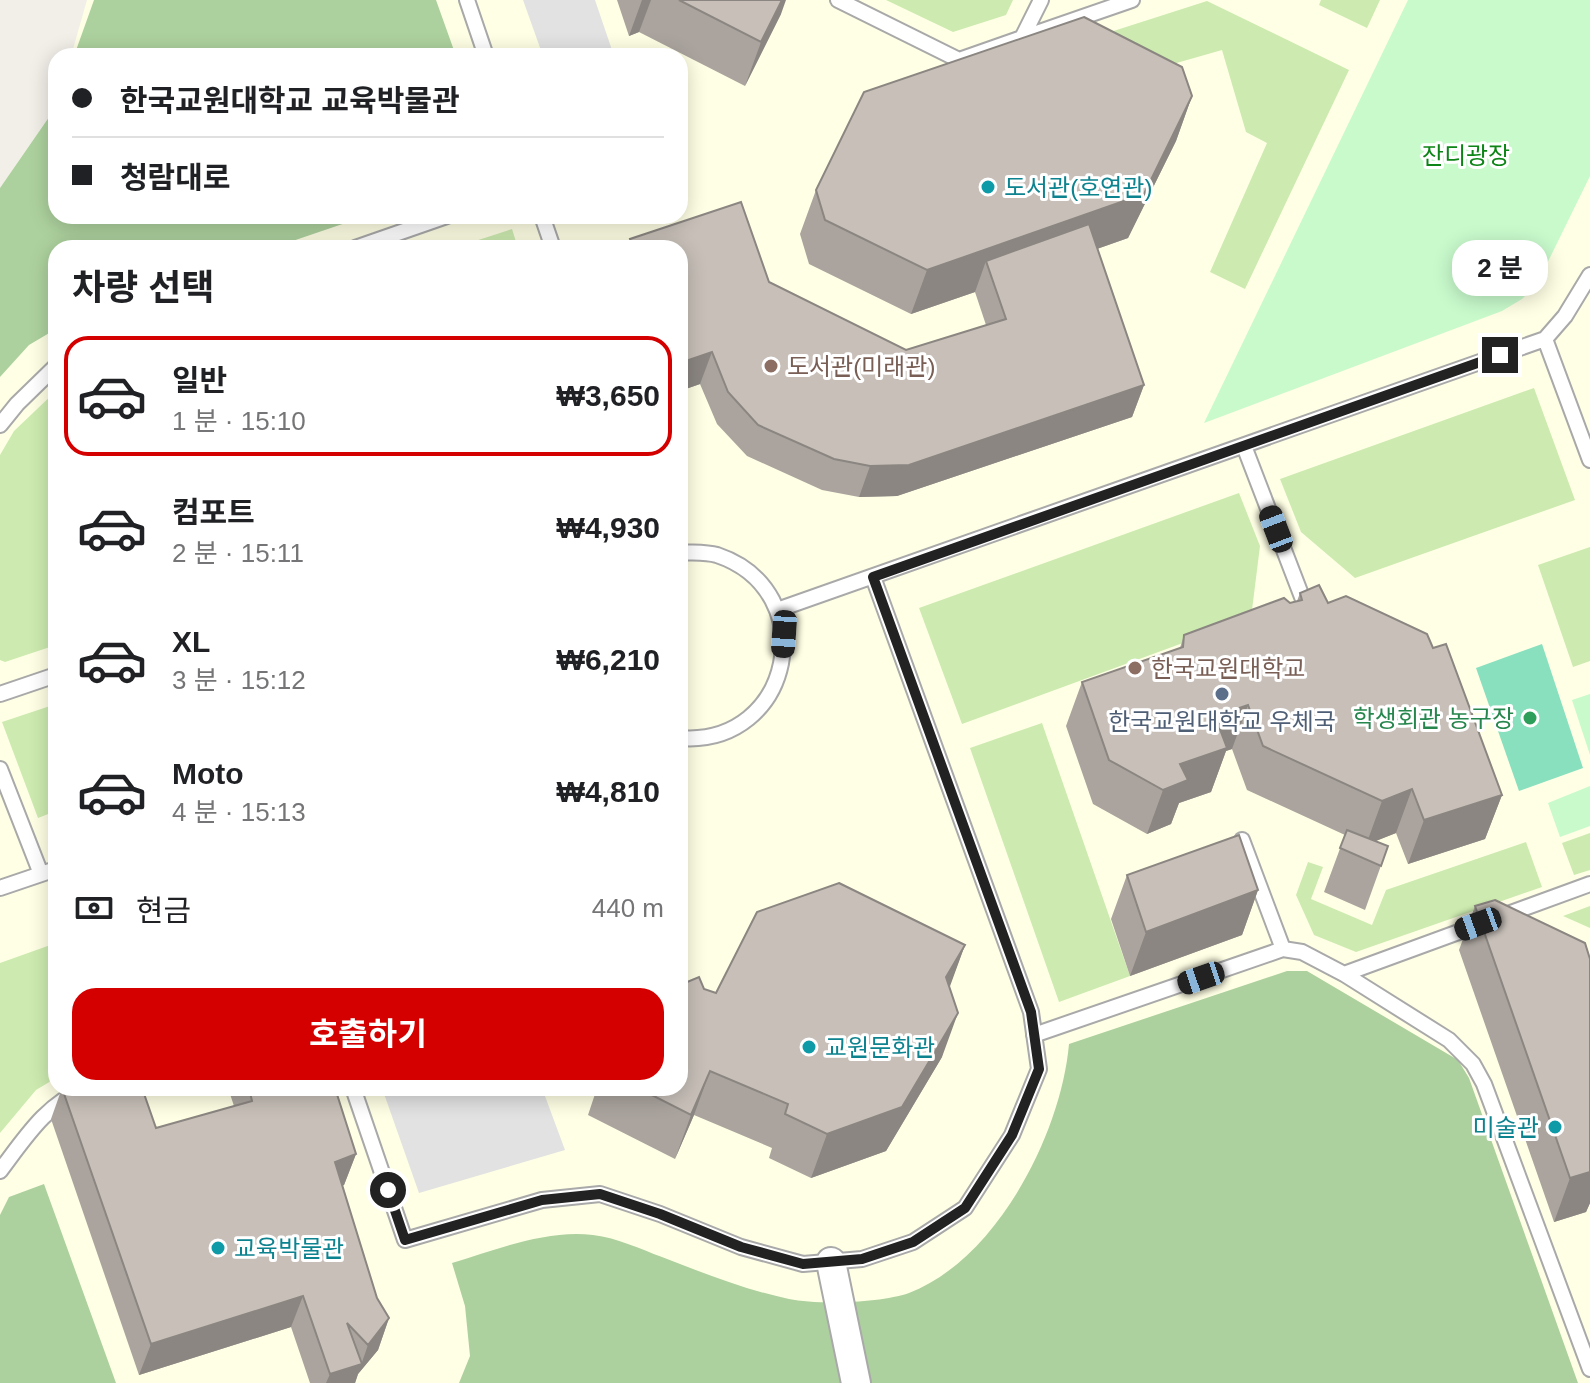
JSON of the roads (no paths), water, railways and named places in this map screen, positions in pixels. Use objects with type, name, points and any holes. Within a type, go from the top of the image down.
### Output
[{"type":"street","points":[[831,1262],[856,1383]]},
{"type":"lane","points":[[467,0],[483,48]]},
{"type":"lane","points":[[838,0],[959,60],[1132,0]]},
{"type":"lane","points":[[1022,38],[1041,0]]},
{"type":"lane","points":[[384,240],[426,224]]},
{"type":"lane","points":[[777,610],[1545,339],[1565,316],[1590,275]]},
{"type":"lane","points":[[1545,339],[1590,460]]},
{"type":"lane","points":[[0,425],[48,374]]},
{"type":"lane","points":[[1244,446],[1308,612]]},
{"type":"lane","points":[[688,553],[716,555],[749,572],[773,600],[784,634],[781,671],[765,704],[737,728],[702,740],[688,739]]},
{"type":"lane","points":[[356,1096],[405,1240],[542,1200],[600,1194],[741,1247],[803,1264],[862,1259],[913,1242],[965,1208],[1012,1135],[1039,1069],[1031,1012],[873,577]]},
{"type":"lane","points":[[0,694],[48,678]]},
{"type":"lane","points":[[0,769],[41,874]]},
{"type":"lane","points":[[1242,840],[1283,949]]},
{"type":"lane","points":[[0,888],[48,872]]},
{"type":"lane","points":[[1344,974],[1590,884]]},
{"type":"lane","points":[[1034,1035],[1283,949],[1302,952],[1344,974],[1449,1040],[1473,1064],[1484,1084],[1590,1369]]},
{"type":"lane","points":[[0,1171],[38,1121],[55,1105],[71,1096]]},
{"type":"place","name":"도서관(호연관)","points":[[988,187]]},
{"type":"place","name":"도서관(미래관)","points":[[771,366]]},
{"type":"place","name":"한국교원대학교","points":[[1135,668]]},
{"type":"place","name":"한국교원대학교 우체국","points":[[1222,694]]},
{"type":"place","name":"학생회관 농구장","points":[[1530,718]]},
{"type":"place","name":"교원문화관","points":[[809,1047]]},
{"type":"place","name":"미술관","points":[[1555,1127]]},
{"type":"place","name":"교육박물관","points":[[218,1248]]},
{"type":"park label","name":"잔디광장","points":[[1466,155]]}]
